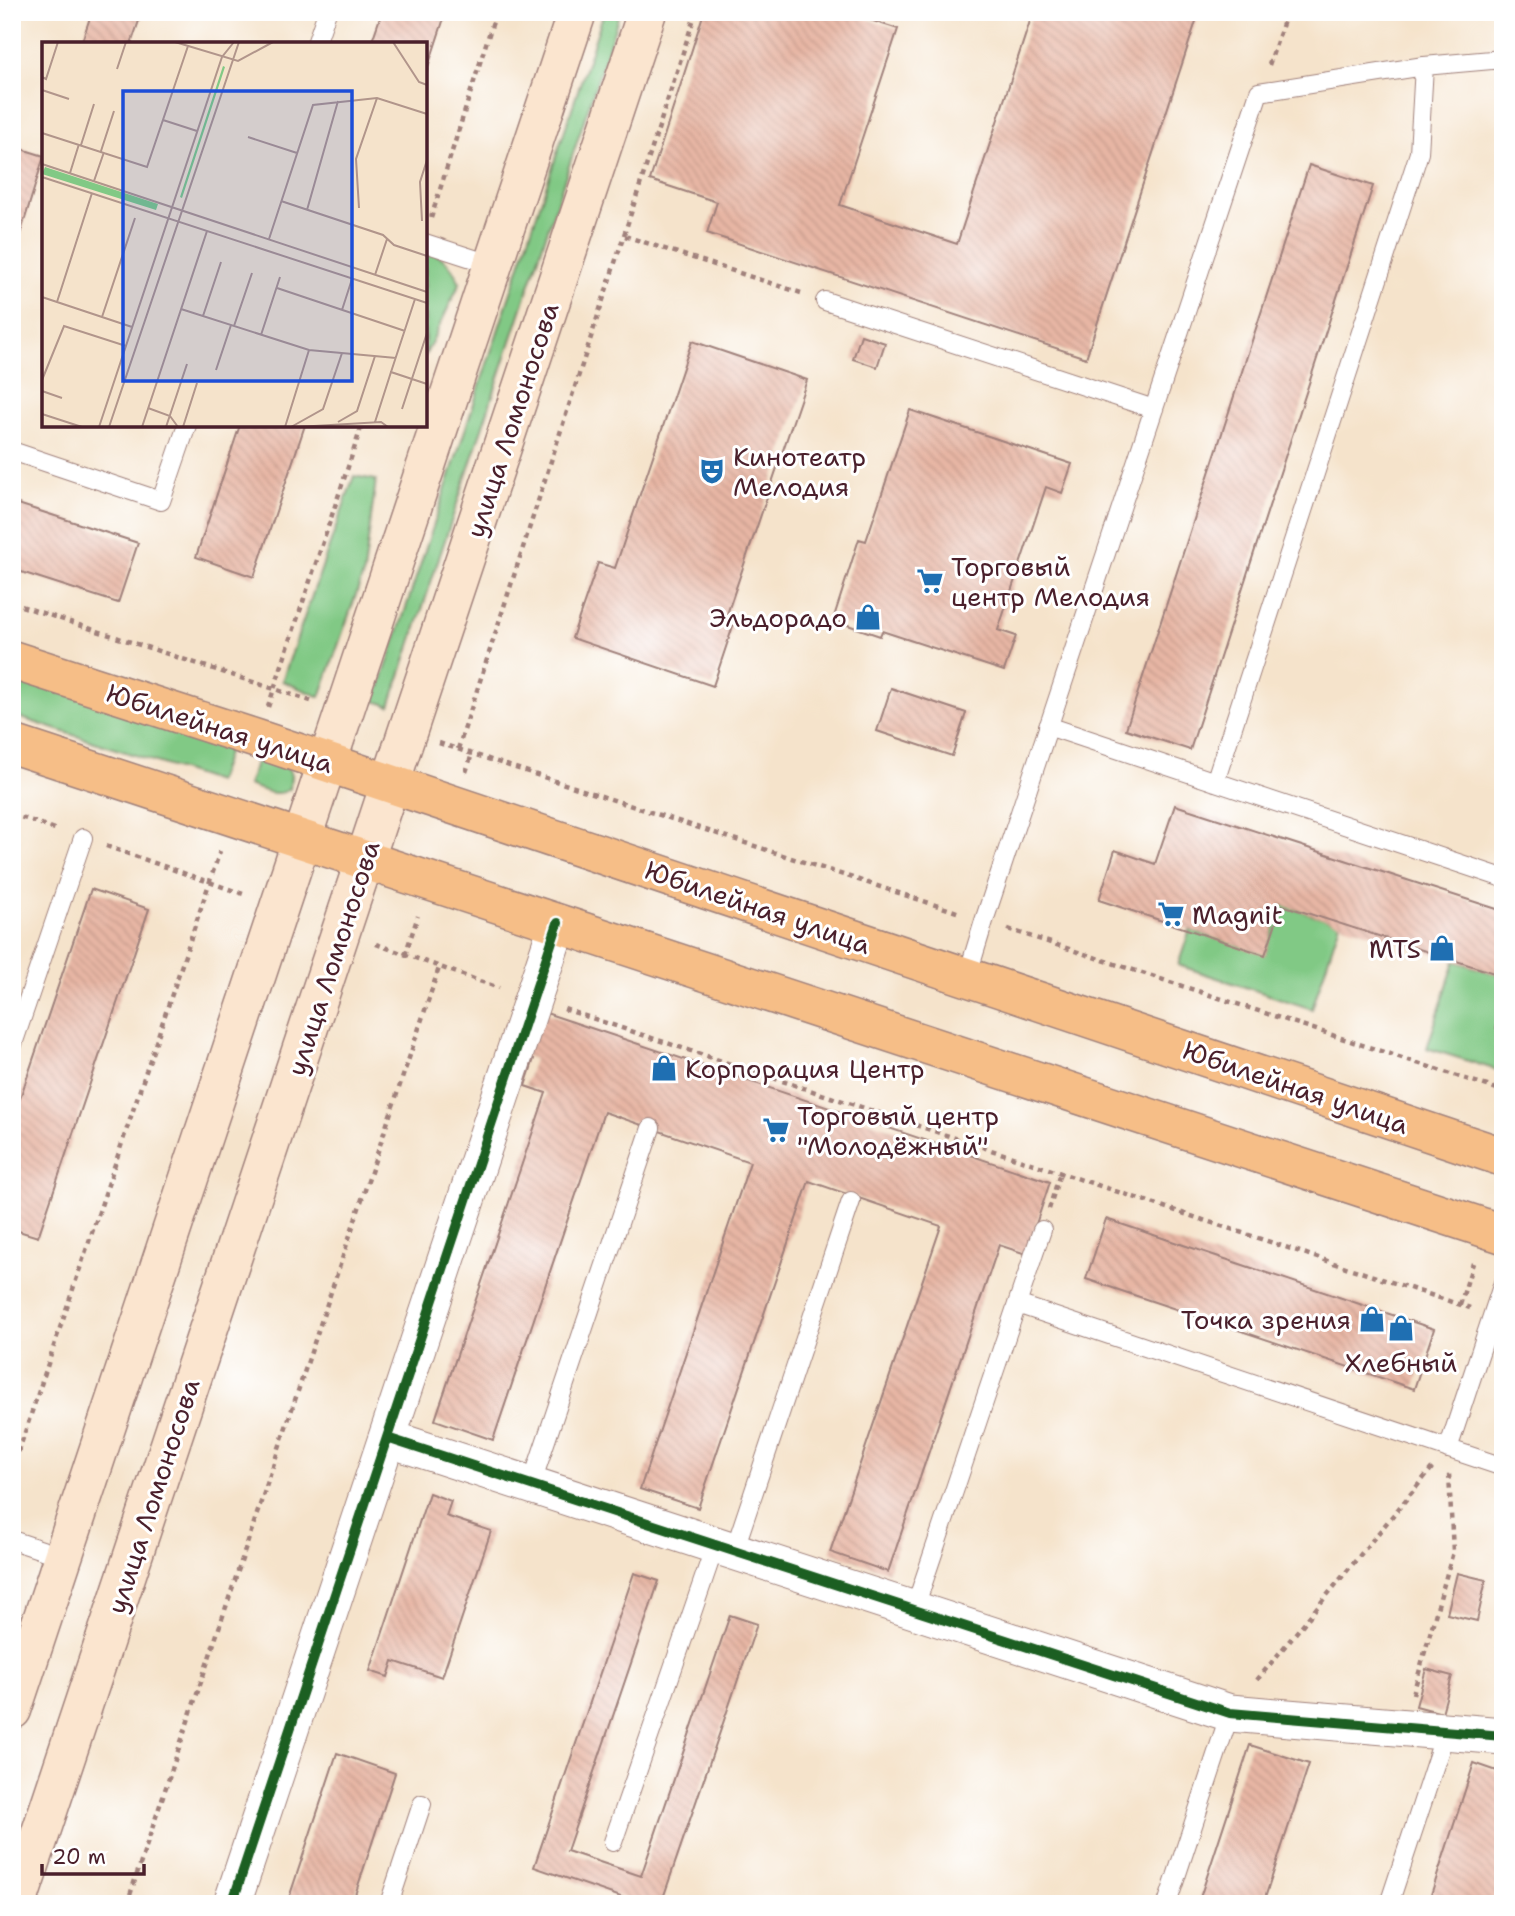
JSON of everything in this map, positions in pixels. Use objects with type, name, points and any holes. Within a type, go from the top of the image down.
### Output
[{"type":"main road","points":[[15,1693],[63,1557],[577,12]]},
{"type":"main road","name":"улица Ломоносова","points":[[17,1904],[647,12]]},
{"type":"main road","name":"Юбилейная улица","points":[[12,660],[257,739],[1503,1157]]},
{"type":"main road","points":[[12,744],[1503,1234]]},
{"type":"street","points":[[232,1904],[558,923]]},
{"type":"street","points":[[387,1438],[1230,1713],[1503,1736]]},
{"type":"lane","points":[[317,42],[327,12]]},
{"type":"lane","points":[[967,977],[1259,92],[1424,66],[1503,59]]},
{"type":"lane","points":[[1215,782],[1419,153],[1424,66]]},
{"type":"lane","points":[[427,244],[493,265]]},
{"type":"lane","points":[[825,301],[1154,409]]},
{"type":"lane","points":[[12,451],[161,501],[186,427]]},
{"type":"lane","points":[[1048,726],[1503,878]]},
{"type":"lane","points":[[12,1047],[83,838]]},
{"type":"lane","points":[[531,1486],[651,1128]]},
{"type":"lane","points":[[613,1842],[851,1201]]},
{"type":"lane","points":[[914,1610],[1042,1230]]},
{"type":"lane","points":[[1448,1449],[1503,1283]]},
{"type":"lane","points":[[1017,1304],[1503,1467]]},
{"type":"lane","points":[[12,1540],[63,1557]]},
{"type":"lane","points":[[1167,1904],[1230,1713]]},
{"type":"lane","points":[[1389,1904],[1446,1731]]},
{"type":"lane","points":[[389,1904],[422,1804]]},
{"type":"path","points":[[429,223],[496,12]]},
{"type":"path","points":[[458,749],[696,12]]},
{"type":"path","points":[[1259,92],[1287,12]]},
{"type":"path","points":[[625,236],[825,301]]},
{"type":"path","points":[[257,739],[361,427]]},
{"type":"path","points":[[12,603],[344,712]]},
{"type":"path","points":[[408,733],[1503,1091]]},
{"type":"path","points":[[12,814],[210,881]]},
{"type":"path","points":[[12,1471],[231,816]]},
{"type":"path","points":[[127,1904],[439,968],[1492,1316]]},
{"type":"path","points":[[1042,1230],[1060,1173]]},
{"type":"path","points":[[1230,1713],[1448,1449]]},
{"type":"path","points":[[1404,1728],[1453,1552],[1448,1449]]},
{"type":"green space","points":[[604,12],[620,12],[390,706],[375,701]]},
{"type":"green space","points":[[427,251],[447,262],[460,283],[427,352]]},
{"type":"green space","points":[[354,476],[376,480],[364,572],[320,697],[282,681]]},
{"type":"green space","points":[[12,674],[230,745],[217,782],[12,715]]},
{"type":"green space","points":[[258,757],[289,769],[290,789],[275,793],[248,785]]},
{"type":"green space","points":[[1282,905],[1340,923],[1312,1009],[1178,965],[1190,930],[1265,954]]},
{"type":"green space","points":[[1455,961],[1503,976],[1503,1008],[1496,1027],[1503,1030],[1503,1072],[1427,1048]]},
{"type":"building","points":[[92,12],[142,12],[132,42],[82,42]]},
{"type":"building","points":[[382,12],[446,12],[427,70],[427,42],[372,42]]},
{"type":"building","points":[[704,12],[845,12],[898,29],[840,205],[957,244],[1033,12],[1199,12],[1086,358],[707,233],[717,202],[650,180]]},
{"type":"building","points":[[12,146],[42,155],[42,163],[12,257]]},
{"type":"building","points":[[1309,165],[1373,186],[1190,750],[1126,729]]},
{"type":"building","points":[[861,335],[885,343],[877,367],[853,359]]},
{"type":"building","name":"Кинотеатр Мелодия","points":[[692,341],[807,380],[724,623],[733,626],[713,686],[572,638],[598,563],[615,568]]},
{"type":"building","name":"Торговый центр Мелодия","points":[[910,410],[1072,464],[1062,493],[1046,487],[998,630],[1016,636],[1004,671],[882,631],[880,636],[833,620],[859,539],[866,541]]},
{"type":"building","points":[[239,427],[304,427],[254,577],[196,557]]},
{"type":"building","points":[[12,502],[138,543],[118,603],[12,569]]},
{"type":"building","points":[[891,688],[966,713],[952,756],[877,731]]},
{"type":"building","points":[[1175,805],[1503,911],[1503,976],[1282,905],[1265,955],[1099,900],[1115,850],[1155,864]]},
{"type":"building","points":[[91,889],[149,909],[38,1237],[12,1229],[12,1122]]},
{"type":"building","points":[[1503,1010],[1503,1030],[1496,1028]]},
{"type":"building","points":[[540,1011],[1050,1182],[1026,1254],[999,1245],[888,1572],[830,1552],[941,1226],[809,1181],[698,1508],[640,1489],[750,1162],[604,1112],[493,1440],[435,1420],[546,1093],[525,1086],[534,1059],[525,1056]]},
{"type":"building","points":[[1106,1219],[1434,1329],[1414,1389],[1086,1279]]},
{"type":"building","points":[[429,1493],[451,1501],[446,1516],[491,1531],[442,1677],[393,1661],[388,1677],[370,1671]]},
{"type":"building","points":[[634,1573],[659,1581],[567,1851],[641,1876],[730,1615],[757,1624],[661,1904],[641,1904],[534,1867]]},
{"type":"building","points":[[1457,1573],[1486,1580],[1477,1621],[1447,1614]]},
{"type":"building","points":[[1426,1669],[1452,1676],[1442,1713],[1416,1706]]},
{"type":"building","points":[[1250,1745],[1309,1764],[1263,1904],[1198,1904]]},
{"type":"building","points":[[337,1753],[395,1773],[352,1904],[287,1904]]},
{"type":"building","points":[[1474,1763],[1503,1773],[1503,1872],[1492,1904],[1428,1904]]},
{"type":"cycle path","points":[[232,1904],[558,923]]},
{"type":"cycle path","points":[[387,1438],[1230,1713],[1503,1736]]},
{"type":"place","name":"Кинотеатр Мелодия","points":[[712,471]]},
{"type":"place","name":"Торговый центр Мелодия","points":[[930,581]]},
{"type":"place","name":"Эльдорадо","points":[[868,617]]},
{"type":"place","name":"Magnit","points":[[1171,914]]},
{"type":"place","name":"MTS","points":[[1442,948]]},
{"type":"place","name":"Корпорация Центр","points":[[664,1068]]},
{"type":"place","name":"Торговый центр \"Молодёжный\"","points":[[776,1130]]},
{"type":"place","name":"Точка зрения","points":[[1372,1319]]},
{"type":"place","name":"Хлебный","points":[[1401,1328]]}]
